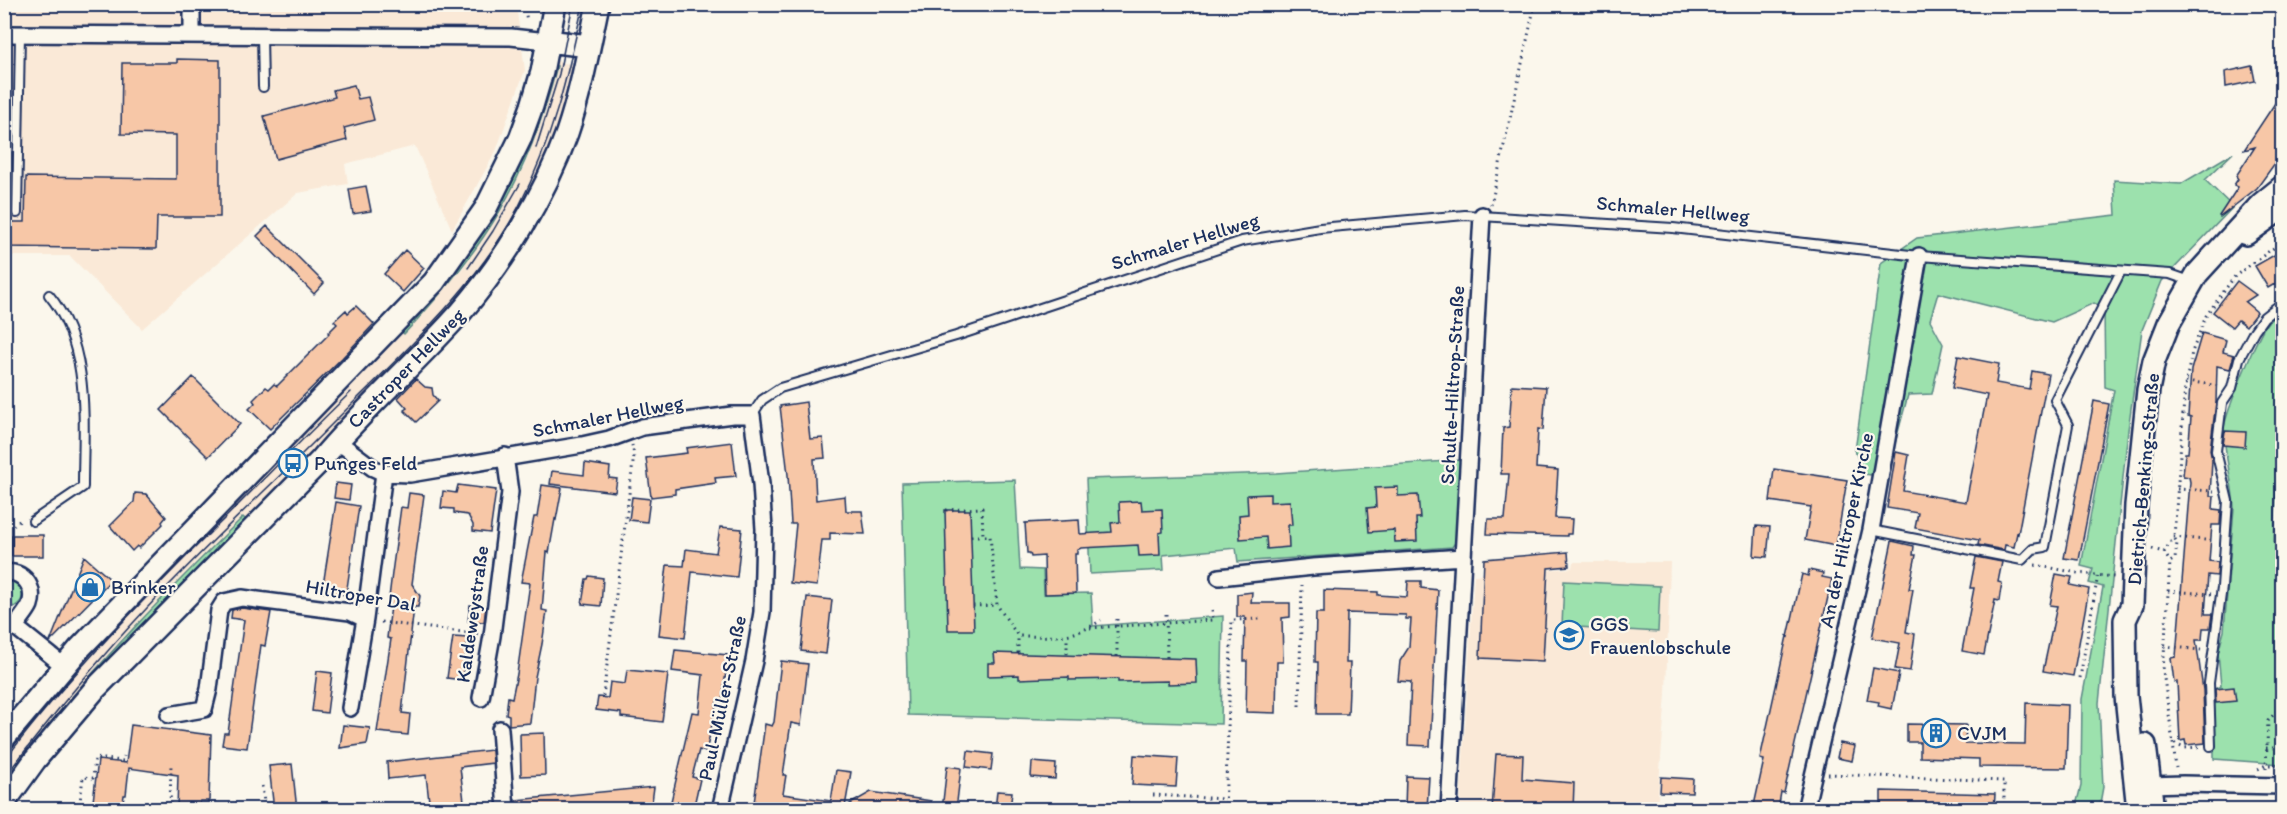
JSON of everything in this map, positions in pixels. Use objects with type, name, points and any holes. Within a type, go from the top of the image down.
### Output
[{"type":"main road","name":"Castroper Hellweg","points":[[4,738],[64,666],[223,498],[434,282],[486,208],[507,168],[532,106],[555,4]]},
{"type":"main road","name":"Castroper Hellweg","points":[[4,802],[35,760],[95,689],[320,461],[463,310],[512,242],[544,187],[556,160],[575,104],[598,4]]},
{"type":"main road","points":[[548,40],[589,46]]},
{"type":"main road","name":"Dietrich-Benking-Straße","points":[[2138,810],[2142,786],[2136,618],[2132,605],[2136,505],[2152,371],[2169,323],[2191,281],[2261,204],[2283,187]]},
{"type":"main road","name":"Dietrich-Benking-Straße","points":[[2209,261],[2283,208]]},
{"type":"main road","name":"Dietrich-Benking-Straße","points":[[2142,786],[2153,810]]},
{"type":"street","points":[[192,4],[192,35]]},
{"type":"street","points":[[4,34],[511,37],[548,40]]},
{"type":"street","name":"Schulte-Hiltrop-Straße","points":[[1449,810],[1482,215]]},
{"type":"street","name":"An der Hiltroper Kirche","points":[[1804,810],[1871,530],[1919,256]]},
{"type":"street","name":"Schmaler Hellweg","points":[[384,473],[410,474],[582,445],[609,439],[625,431],[642,427],[732,415],[752,415]]},
{"type":"street","name":"Paul-Müller-Straße","points":[[720,810],[754,662],[762,612],[764,528],[752,415]]},
{"type":"street","points":[[337,441],[373,468],[384,473],[365,620],[350,708]]},
{"type":"street","name":"Kaldeweystraße","points":[[481,698],[492,636],[510,492],[506,456]]},
{"type":"street","points":[[1220,577],[1313,567],[1463,557]]},
{"type":"street","points":[[4,573],[11,572],[23,576],[30,585],[32,596],[29,607],[10,622],[64,666]]},
{"type":"street","name":"Hiltroper Dal","points":[[169,715],[204,708],[219,610],[224,602],[232,598],[350,612],[365,620]]},
{"type":"street","points":[[500,729],[506,810]]},
{"type":"street","points":[[2142,786],[2183,784],[2283,786]]},
{"type":"lane","points":[[18,213],[20,34]]},
{"type":"lane","points":[[262,35],[263,87]]},
{"type":"lane","name":"Schmaler Hellweg","points":[[752,415],[762,400],[780,388],[956,336],[1242,241],[1320,228],[1482,215],[1673,228],[1919,256],[2170,274],[2191,281]]},
{"type":"lane","points":[[1871,530],[2022,560],[2033,549],[2045,547],[2068,425],[2055,400],[2121,271]]},
{"type":"lane","points":[[33,521],[84,487],[80,370],[73,341],[62,312],[49,296]]},
{"type":"lane","points":[[2211,746],[2208,683],[2222,594],[2228,501],[2216,451],[2222,403],[2232,388],[2239,359],[2254,331],[2264,317],[2283,303]]},
{"type":"lane","points":[[2127,810],[2142,786],[2158,810]]},
{"type":"path","points":[[524,4],[527,21]]},
{"type":"path","points":[[1482,215],[1491,205],[1535,4]]},
{"type":"path","points":[[2164,552],[2174,537],[2186,381],[2192,352],[2206,316],[2235,276],[2283,242]]},
{"type":"path","points":[[2186,381],[2232,388]]},
{"type":"path","points":[[603,696],[634,455],[633,445],[625,431]]},
{"type":"path","points":[[2177,489],[2225,491]]},
{"type":"path","points":[[946,510],[982,508],[983,536]]},
{"type":"path","points":[[971,536],[990,536],[997,605],[1018,636],[1018,653]]},
{"type":"path","points":[[2174,537],[2225,542]]},
{"type":"path","points":[[2170,562],[2175,559],[2177,543],[2174,537]]},
{"type":"path","points":[[2134,546],[2164,552],[2170,562],[2163,671],[2176,767]]},
{"type":"path","points":[[2022,560],[2078,573],[2116,577]]},
{"type":"path","points":[[2080,678],[2098,574]]},
{"type":"path","points":[[1299,706],[1302,585]]},
{"type":"path","points":[[2168,591],[2222,594]]},
{"type":"path","points":[[973,606],[997,605]]},
{"type":"path","points":[[1089,628],[1213,620],[1212,610]]},
{"type":"path","points":[[1166,614],[1167,658]]},
{"type":"path","points":[[1117,619],[1117,656]]},
{"type":"path","points":[[1225,810],[1224,778],[1231,701],[1233,620],[1260,619]]},
{"type":"path","name":"Hiltroper Dal","points":[[365,620],[492,636]]},
{"type":"path","points":[[1018,636],[1067,636],[1089,628],[1101,620]]},
{"type":"path","points":[[1067,636],[1067,654]]},
{"type":"path","points":[[2164,646],[2213,652]]},
{"type":"path","points":[[2266,765],[2268,721],[2283,705]]},
{"type":"path","points":[[2173,743],[2184,748],[2211,746]]},
{"type":"path","points":[[2266,748],[2283,748]]},
{"type":"path","points":[[79,810],[83,777],[93,778],[95,758],[123,761],[124,756]]},
{"type":"path","points":[[2166,761],[2183,768]]},
{"type":"path","points":[[170,810],[171,763]]},
{"type":"path","points":[[2251,772],[2266,765],[2283,765]]},
{"type":"path","points":[[1814,773],[2004,781],[2004,810]]},
{"type":"path","points":[[262,786],[265,810]]},
{"type":"path","points":[[1153,795],[1225,799]]},
{"type":"shaded area","points":[[4,5],[518,5],[525,70],[496,151],[452,230],[415,146],[345,164],[348,184],[298,193],[142,329],[70,256],[5,256]]},
{"type":"shaded area","points":[[557,61],[573,65],[561,112],[544,162],[508,231],[476,277],[442,318],[352,407],[355,412],[247,521],[243,518],[132,630],[66,704],[5,783],[5,755],[98,641],[287,445],[306,431],[327,410],[324,406],[400,330],[404,334],[462,269],[497,217],[524,167],[545,112]]},
{"type":"shaded area","name":"GGS Frauenlobschule","points":[[1573,562],[1670,562],[1666,694],[1657,809],[1460,810],[1474,575],[1572,568]]},
{"type":"green space","points":[[553,65],[557,66],[532,145],[500,211],[458,272],[404,334],[400,330],[429,298]]},
{"type":"green space","points":[[2233,153],[2205,180],[2233,207],[2162,281],[2142,330],[2128,430],[2099,703],[2103,787],[2099,809],[2075,809],[2081,786],[2082,699],[2103,587],[2089,583],[2093,569],[2081,566],[2114,390],[2105,387],[2104,308],[2094,303],[2052,322],[1938,293],[1930,320],[1943,344],[1932,394],[1908,395],[1886,477],[1864,474],[1855,451],[1881,263],[1917,238],[2116,215],[2114,180],[2181,184]]},
{"type":"green space","points":[[2282,311],[2282,401],[2280,404],[2274,542],[2282,544],[2282,764],[2214,759],[2214,689],[2221,686],[2218,653],[2224,631],[2234,508],[2224,429],[2236,391],[2257,341],[2268,322]]},
{"type":"green space","points":[[1461,460],[1457,540],[1452,547],[1238,562],[1236,548],[1163,555],[1164,570],[1090,574],[1086,479],[1276,473]]},
{"type":"green space","points":[[1015,480],[1020,569],[1043,570],[1044,594],[1091,593],[1093,626],[1223,616],[1221,724],[908,715],[902,483]]},
{"type":"green space","points":[[243,517],[247,521],[5,790],[8,778],[15,766],[82,685]]},
{"type":"green space","points":[[11,581],[20,585],[22,592],[21,600],[14,607],[5,601],[4,583]]},
{"type":"green space","points":[[1564,581],[1660,586],[1658,632],[1562,626]]},
{"type":"building","points":[[177,59],[220,60],[220,217],[157,217],[156,249],[5,247],[6,222],[25,222],[26,177],[176,179],[176,135],[121,134],[122,63],[177,63]]},
{"type":"building","points":[[2252,66],[2255,81],[2226,87],[2225,72]]},
{"type":"building","points":[[354,85],[358,99],[368,97],[374,120],[344,128],[347,140],[276,159],[264,116],[335,97],[333,90]]},
{"type":"building","points":[[2283,91],[2283,152],[2257,188],[2220,217],[2238,187],[2234,185],[2238,179],[2236,176],[2255,147],[2244,150]]},
{"type":"building","points":[[366,186],[371,211],[353,214],[349,189]]},
{"type":"building","points":[[267,226],[324,283],[314,294],[257,236]]},
{"type":"building","points":[[405,250],[424,268],[403,292],[384,274]]},
{"type":"building","points":[[2283,250],[2283,279],[2268,288],[2255,266]]},
{"type":"building","points":[[2237,281],[2256,295],[2245,302],[2257,312],[2246,326],[2238,320],[2232,327],[2213,312]]},
{"type":"building","points":[[356,306],[374,324],[270,429],[249,409],[255,403],[253,400],[266,387],[269,389],[274,384],[277,386],[329,334],[337,324],[334,321],[346,310],[348,313]]},
{"type":"building","points":[[2202,333],[2226,340],[2223,352],[2234,355],[2230,369],[2217,366],[2216,402],[2210,450],[2212,460],[2210,496],[2214,496],[2213,509],[2221,510],[2220,525],[2212,525],[2209,561],[2218,562],[2217,576],[2208,575],[2205,614],[2212,614],[2210,628],[2203,628],[2202,640],[2196,640],[2203,690],[2205,743],[2186,745],[2185,740],[2180,741],[2177,682],[2174,682],[2171,658],[2176,657],[2190,482],[2189,477],[2183,476],[2185,453],[2188,453],[2191,417],[2188,416],[2191,370]]},
{"type":"building","points":[[1958,356],[1999,364],[1996,383],[2029,389],[2032,371],[2048,374],[2018,534],[2014,547],[2005,545],[2004,550],[1978,545],[1979,540],[1915,528],[1918,513],[1887,508],[1896,452],[1909,455],[1903,491],[1966,502],[1987,395],[1952,388]]},
{"type":"building","points":[[193,377],[240,424],[208,457],[161,410]]},
{"type":"building","points":[[416,379],[425,387],[432,388],[433,395],[438,401],[416,422],[404,410],[407,408],[398,398]]},
{"type":"building","points":[[1512,385],[1546,387],[1543,430],[1538,429],[1536,468],[1558,470],[1555,518],[1572,519],[1571,534],[1567,536],[1487,534],[1488,519],[1505,519],[1509,474],[1501,474],[1503,428],[1509,427]]},
{"type":"building","points":[[2094,401],[2109,404],[2079,560],[2064,558]]},
{"type":"building","points":[[806,402],[810,439],[823,438],[825,458],[814,459],[816,500],[845,496],[846,511],[862,511],[865,534],[830,533],[830,540],[822,540],[817,586],[790,583],[796,524],[791,524],[780,406]]},
{"type":"building","points":[[2225,431],[2246,432],[2245,447],[2223,445]]},
{"type":"building","points":[[732,442],[736,476],[715,478],[716,483],[675,489],[675,494],[651,497],[646,458],[687,453],[686,448]]},
{"type":"building","points":[[585,463],[610,467],[609,478],[617,479],[615,492],[550,484],[552,471],[584,475]]},
{"type":"building","points":[[1774,469],[1847,480],[1836,546],[1805,540],[1811,507],[1770,501]]},
{"type":"building","points":[[336,483],[351,485],[349,500],[334,498]]},
{"type":"building","points":[[458,485],[496,490],[490,533],[473,531],[468,515],[454,513],[454,509],[441,508],[443,491],[456,493]]},
{"type":"building","points":[[542,485],[562,488],[549,553],[547,552],[542,610],[547,611],[535,677],[530,723],[509,725],[509,715],[506,714],[508,697],[512,698],[517,674],[530,583],[521,582],[534,517],[537,517]]},
{"type":"building","points":[[1398,487],[1398,496],[1418,495],[1420,518],[1416,518],[1417,541],[1395,542],[1394,530],[1369,532],[1367,508],[1376,507],[1375,488]]},
{"type":"building","points":[[135,493],[146,494],[166,517],[163,524],[139,548],[137,546],[132,551],[110,526],[134,502]]},
{"type":"building","points":[[409,493],[424,495],[412,584],[420,596],[418,607],[414,607],[402,713],[410,714],[408,735],[377,732],[391,639],[387,638],[392,573],[401,507],[407,508]]},
{"type":"building","points":[[1270,494],[1270,502],[1290,501],[1292,525],[1288,525],[1289,547],[1267,549],[1266,537],[1240,539],[1239,515],[1248,514],[1247,495]]},
{"type":"building","points":[[632,497],[650,499],[647,522],[629,520]]},
{"type":"building","points":[[1141,501],[1142,510],[1162,509],[1163,532],[1159,533],[1160,555],[1139,556],[1138,545],[1081,548],[1075,554],[1076,593],[1045,594],[1044,556],[1031,557],[1030,553],[1027,553],[1025,523],[1079,520],[1080,534],[1112,532],[1111,523],[1120,522],[1119,502]]},
{"type":"building","points":[[336,502],[359,506],[346,595],[322,592]]},
{"type":"building","points":[[945,510],[970,510],[974,630],[948,630]]},
{"type":"building","points":[[1756,526],[1770,527],[1767,557],[1754,556]]},
{"type":"building","points":[[720,527],[742,529],[737,577],[692,572],[685,638],[659,635],[667,565],[684,566],[686,549],[716,553]]},
{"type":"building","points":[[12,535],[43,535],[43,556],[12,556]]},
{"type":"building","points":[[1892,541],[1914,546],[1913,555],[1916,555],[1909,589],[1913,589],[1906,632],[1915,634],[1910,671],[1895,669],[1900,643],[1872,638]]},
{"type":"building","points":[[1568,552],[1569,566],[1548,568],[1543,661],[1480,658],[1484,559]]},
{"type":"building","points":[[84,556],[111,580],[50,642]]},
{"type":"building","points":[[1976,557],[2002,562],[1998,582],[2002,583],[1999,601],[1995,600],[1984,655],[1962,651],[1974,588],[1970,588]]},
{"type":"building","points":[[1809,570],[1823,573],[1822,577],[1832,579],[1784,793],[1781,792],[1778,810],[1753,810],[1764,760],[1760,759],[1787,636],[1802,574],[1808,576]]},
{"type":"building","points":[[2056,574],[2072,577],[2070,585],[2089,589],[2073,676],[2043,671],[2057,606],[2050,605]]},
{"type":"building","points":[[589,576],[603,578],[601,606],[582,604],[586,579]]},
{"type":"building","points":[[1408,581],[1421,581],[1421,588],[1438,590],[1430,746],[1408,745],[1411,682],[1398,681],[1400,661],[1409,647],[1411,619],[1406,619],[1406,615],[1347,613],[1346,663],[1350,663],[1348,714],[1317,714],[1316,613],[1324,613],[1324,590],[1378,592],[1378,595],[1407,597]]},
{"type":"building","points":[[1252,592],[1251,603],[1290,603],[1290,617],[1282,618],[1283,662],[1277,662],[1276,713],[1246,712],[1245,617],[1237,617],[1237,594]]},
{"type":"building","points":[[807,597],[832,600],[826,654],[801,651]]},
{"type":"building","points":[[470,605],[486,607],[484,622],[468,621]]},
{"type":"building","points":[[242,608],[271,612],[265,646],[261,645],[247,748],[222,745],[224,733],[228,733],[244,620],[231,618],[232,610]]},
{"type":"building","points":[[453,637],[468,638],[462,680],[447,678]]},
{"type":"building","points":[[675,650],[728,655],[722,703],[717,702],[706,752],[699,750],[692,777],[700,779],[693,810],[669,810],[692,712],[699,713],[703,675],[672,671]]},
{"type":"building","points":[[994,653],[1196,659],[1197,683],[1118,682],[1118,679],[1069,680],[1069,677],[1019,679],[1019,675],[988,676],[988,663],[995,663]]},
{"type":"building","points":[[781,661],[808,664],[801,725],[791,723],[783,775],[786,775],[783,794],[831,801],[836,770],[851,772],[845,807],[871,792],[931,801],[930,810],[753,810],[765,724],[772,726],[774,722]]},
{"type":"building","points":[[1873,668],[1899,673],[1892,709],[1878,706],[1879,702],[1867,700]]},
{"type":"building","points":[[627,670],[668,674],[662,722],[621,717],[621,713],[596,710],[598,697],[608,698],[610,682],[625,684]]},
{"type":"building","points":[[317,671],[332,673],[327,713],[312,711]]},
{"type":"building","points":[[2234,687],[2236,701],[2216,703],[2215,689]]},
{"type":"building","name":"CVJM","points":[[2026,703],[2068,705],[2066,768],[1979,767],[1979,759],[1920,757],[1920,742],[1907,742],[1907,724],[1966,725],[1965,743],[2025,744]]},
{"type":"building","points":[[131,725],[211,735],[209,801],[200,801],[200,810],[177,810],[178,775],[129,768],[122,810],[92,810],[98,760],[126,763]]},
{"type":"building","points":[[343,725],[370,728],[367,744],[340,748]]},
{"type":"building","points":[[544,733],[545,775],[521,776],[520,734]]},
{"type":"building","points":[[1840,743],[1855,746],[1852,761],[1837,758]]},
{"type":"building","points":[[492,750],[493,763],[460,767],[465,810],[430,810],[426,775],[388,779],[387,762]]},
{"type":"building","points":[[968,751],[993,754],[991,770],[966,767]]},
{"type":"building","points":[[1496,754],[1523,755],[1522,779],[1574,783],[1573,810],[1492,810]]},
{"type":"building","points":[[1134,755],[1178,758],[1176,787],[1132,785]]},
{"type":"building","points":[[1032,762],[1056,764],[1055,779],[1031,777]]},
{"type":"building","points":[[292,764],[297,810],[274,810],[269,766]]},
{"type":"building","points":[[947,766],[961,768],[956,810],[942,810]]},
{"type":"building","points":[[1406,776],[1429,777],[1427,809],[1405,808]]},
{"type":"building","points":[[1661,777],[1693,779],[1692,793],[1660,792]]},
{"type":"building","points":[[654,787],[651,809],[516,810],[516,800]]},
{"type":"building","points":[[997,791],[1012,792],[1010,810],[995,810]]},
{"type":"building","points":[[1881,791],[1995,794],[1994,810],[1881,810]]},
{"type":"tram line","points":[[536,148],[559,74],[573,4]]},
{"type":"tram line","points":[[4,778],[73,691],[147,608],[411,345],[459,293],[481,265],[519,206],[541,157],[558,108],[583,4]]},
{"type":"tram line","points":[[468,268],[520,184]]},
{"type":"tram line","points":[[4,761],[29,728],[110,636],[351,392]]},
{"type":"place","name":"Punges Feld","points":[[293,463]]},
{"type":"place","name":"Brinker","points":[[90,587]]},
{"type":"place","name":"GGS Frauenlobschule","points":[[1569,635]]},
{"type":"place","name":"CVJM","points":[[1936,733]]}]
